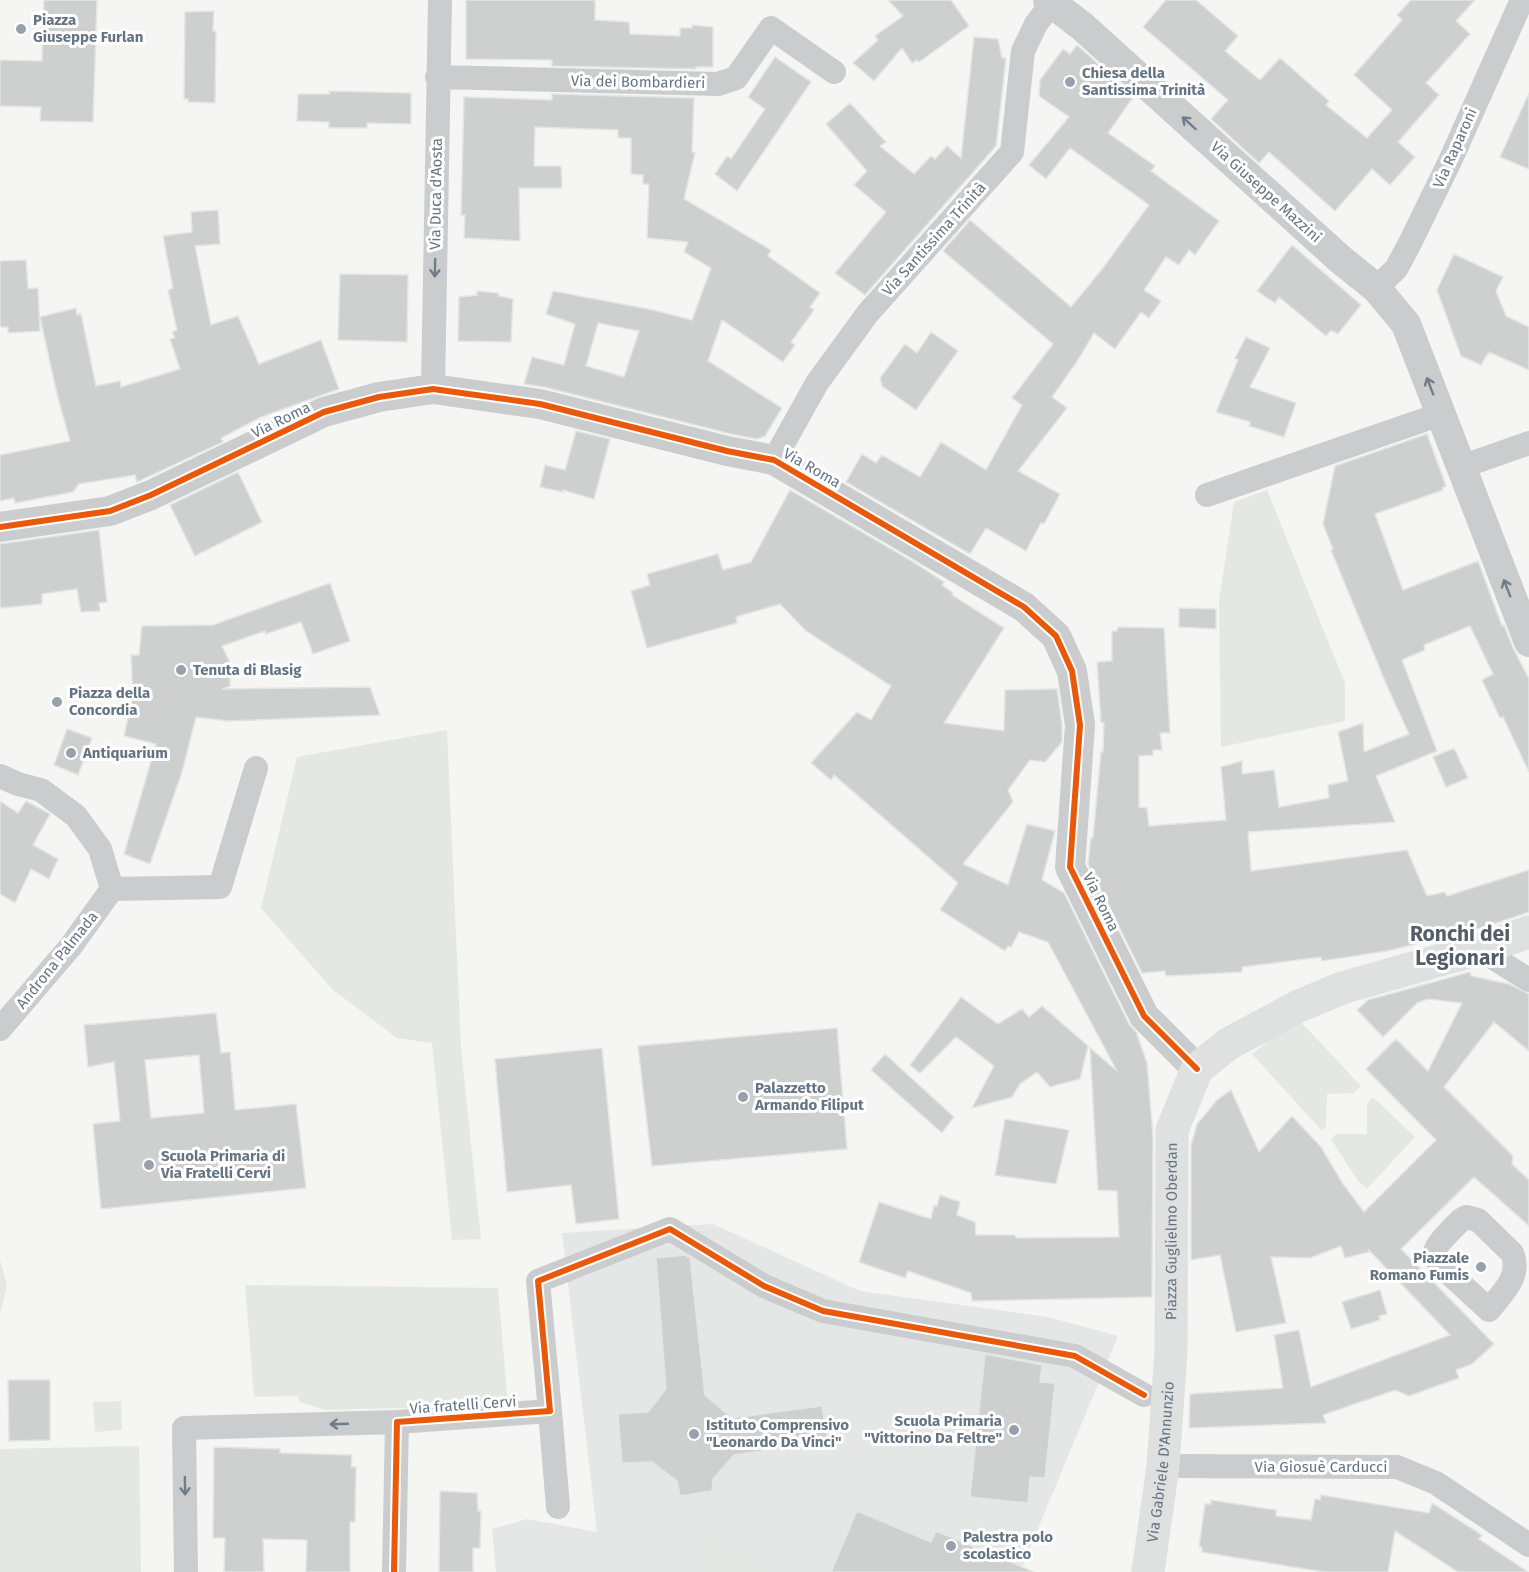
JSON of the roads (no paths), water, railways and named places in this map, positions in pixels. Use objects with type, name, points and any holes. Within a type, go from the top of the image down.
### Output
[{"type":"main road","name":"Piazza Guglielmo Oberdan","points":[[1172,1351],[1172,1130],[1197,1069],[1228,1044],[1299,1006],[1342,988],[1479,949],[1529,932]]},
{"type":"main road","name":"Via Gabriele D'Annunzio","points":[[1148,1572],[1164,1466],[1172,1351]]},
{"type":"street","name":"Via Duca d'Aosta","points":[[433,388],[440,0]]},
{"type":"street","name":"Via Raparoni","points":[[1376,288],[1396,269],[1409,245],[1447,168],[1522,0]]},
{"type":"street","name":"Via Giuseppe Mazzini","points":[[1050,2],[1083,27],[1340,259],[1376,288],[1406,324],[1529,642]]},
{"type":"street","name":"Via Santissima Trinità","points":[[774,460],[817,383],[868,313],[1012,153],[1023,51],[1050,2]]},
{"type":"street","name":"Via dei Bombardieri","points":[[437,77],[718,84],[736,78],[771,28],[834,72]]},
{"type":"street","name":"Via Roma","points":[[0,527],[110,511],[151,495],[324,412],[379,397],[433,388],[540,405],[727,451],[774,460],[1024,607],[1056,636],[1072,671],[1080,725],[1070,867],[1144,1016],[1197,1069]]},
{"type":"street","points":[[1207,495],[1441,414]]},
{"type":"street","points":[[1461,467],[1529,443]]},
{"type":"street","points":[[0,776],[41,790],[76,816],[100,849],[112,889],[220,887],[256,768]]},
{"type":"street","name":"Androna Palmada","points":[[0,1029],[71,946],[112,889]]},
{"type":"street","points":[[1479,949],[1529,980]]},
{"type":"street","points":[[558,1507],[538,1281],[670,1229],[764,1286],[823,1311],[1075,1356],[1144,1395]]},
{"type":"street","name":"Via fratelli Cervi","points":[[186,1572],[184,1428],[397,1422],[550,1410]]},
{"type":"street","name":"Via fratelli Cervi","points":[[394,1572],[397,1422]]},
{"type":"street","name":"Via Giosuè Carducci","points":[[1164,1466],[1397,1467],[1436,1483],[1529,1545]]},
{"type":"place","name":"Piazza Giuseppe Furlan","points":[[21,29]]},
{"type":"place","name":"Chiesa della Santissima Trinità","points":[[1070,82]]},
{"type":"place","name":"Tenuta di Blasig","points":[[181,670]]},
{"type":"place","name":"Piazza della Concordia","points":[[57,702]]},
{"type":"place","name":"Antiquarium","points":[[71,753]]},
{"type":"place","name":"Palazzetto Armando Filiput","points":[[743,1097]]},
{"type":"place","name":"Scuola Primaria di Via Fratelli Cervi","points":[[149,1165]]},
{"type":"place","name":"Piazzale Romano Fumis","points":[[1481,1267]]},
{"type":"place","name":"Scuola Primaria \"Vittorino Da Feltre\"","points":[[1014,1430]]},
{"type":"place","name":"Istituto Comprensivo \"Leonardo Da Vinci\"","points":[[694,1434]]},
{"type":"place","name":"Palestra polo scolastico","points":[[951,1546]]},
{"type":"district","name":"Ronchi dei Legionari","points":[[1460,946]]}]
